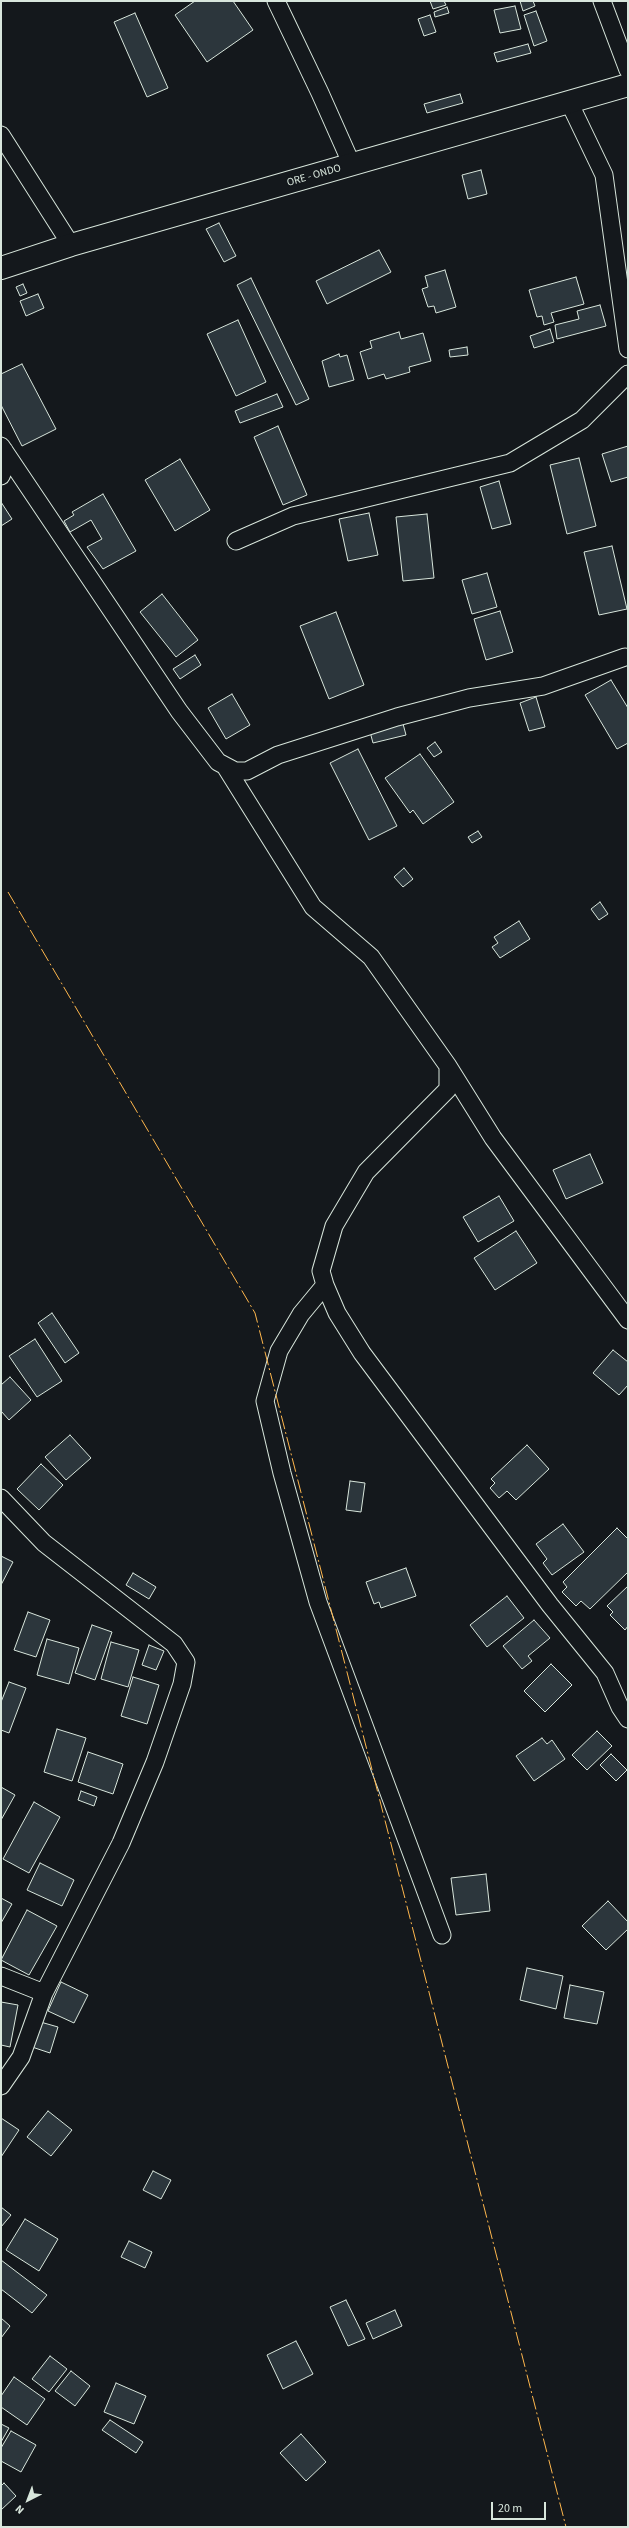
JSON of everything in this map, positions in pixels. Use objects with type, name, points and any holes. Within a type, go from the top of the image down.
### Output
[{"type":"main road","name":"ORE - ONDO","points":[[1,268],[71,245],[628,85]]},
{"type":"street","points":[[276,1],[320,93],[352,165]]},
{"type":"street","points":[[602,1],[628,70]]},
{"type":"street","points":[[569,102],[604,175],[628,349]]},
{"type":"street","points":[[1,135],[71,245]]},
{"type":"street","points":[[236,541],[293,516],[510,463],[582,420],[628,374]]},
{"type":"street","points":[[1,476],[6,464],[2,448]]},
{"type":"street","points":[[2,448],[179,711],[218,762],[235,771],[247,770],[278,755],[397,717],[469,698],[543,686],[625,657]]},
{"type":"street","points":[[225,766],[313,907],[371,957],[448,1066],[493,1138],[628,1320]]},
{"type":"street","points":[[448,1066],[448,1089],[366,1172],[334,1226],[321,1271],[325,1286],[337,1313],[362,1353],[550,1606],[605,1674],[620,1707],[628,1719]]},
{"type":"street","points":[[325,1286],[301,1314],[279,1351],[265,1401],[282,1473],[318,1602],[442,1934]]},
{"type":"street","points":[[1,1498],[44,1543],[174,1644],[186,1662],[182,1684],[155,1762],[121,1843],[44,1993],[21,2057],[1,2086]]},
{"type":"street","points":[[1,1976],[44,1993]]},
{"type":"building","points":[[195,1],[233,1],[253,30],[207,62],[175,15]]},
{"type":"building","points":[[430,1],[444,1],[446,5],[433,9]]},
{"type":"building","points":[[520,1],[533,1],[535,6],[523,11]]},
{"type":"building","points":[[515,6],[521,29],[500,33],[494,10]]},
{"type":"building","points":[[447,7],[449,13],[435,17],[434,12]]},
{"type":"building","points":[[536,11],[547,41],[534,46],[524,15]]},
{"type":"building","points":[[135,13],[168,88],[147,97],[114,22]]},
{"type":"building","points":[[430,15],[436,32],[424,36],[418,19]]},
{"type":"building","points":[[528,44],[531,53],[497,62],[494,53]]},
{"type":"building","points":[[460,94],[463,103],[427,113],[424,104]]},
{"type":"building","points":[[481,170],[487,194],[468,199],[462,175]]},
{"type":"building","points":[[219,223],[236,256],[224,262],[206,229]]},
{"type":"building","points":[[379,250],[391,272],[327,304],[316,281]]},
{"type":"building","points":[[445,270],[456,307],[436,313],[434,306],[428,307],[422,289],[428,287],[425,276]]},
{"type":"building","points":[[576,277],[584,304],[551,313],[554,322],[544,325],[542,316],[537,317],[529,290]]},
{"type":"building","points":[[251,278],[309,399],[296,405],[237,285]]},
{"type":"building","points":[[23,284],[27,293],[20,296],[16,287]]},
{"type":"building","points":[[38,294],[44,308],[26,316],[20,301]]},
{"type":"building","points":[[600,305],[606,326],[557,339],[555,325],[579,319],[577,311]]},
{"type":"building","points":[[238,320],[266,382],[236,396],[207,334]]},
{"type":"building","points":[[550,329],[554,342],[534,348],[530,336]]},
{"type":"building","points":[[399,332],[401,339],[423,333],[431,361],[409,367],[410,372],[386,379],[384,374],[368,379],[360,352],[372,348],[370,341]]},
{"type":"building","points":[[467,347],[468,355],[450,357],[449,350]]},
{"type":"building","points":[[339,354],[340,357],[347,355],[354,380],[329,387],[322,361]]},
{"type":"building","points":[[22,364],[56,429],[22,446],[1,405],[1,374]]},
{"type":"building","points":[[277,394],[283,407],[240,423],[235,411]]},
{"type":"building","points":[[278,426],[307,495],[283,505],[254,437]]},
{"type":"building","points":[[628,446],[628,477],[611,482],[602,454]]},
{"type":"building","points":[[579,458],[596,526],[567,534],[550,465]]},
{"type":"building","points":[[180,459],[210,510],[175,531],[145,480]]},
{"type":"building","points":[[499,481],[511,524],[492,529],[480,487]]},
{"type":"building","points":[[103,494],[136,551],[103,569],[87,547],[102,539],[91,520],[70,532],[64,521],[74,515],[72,512]]},
{"type":"building","points":[[1,502],[12,519],[1,526]]},
{"type":"building","points":[[369,513],[378,555],[348,561],[339,519]]},
{"type":"building","points":[[427,514],[434,578],[403,581],[396,517]]},
{"type":"building","points":[[612,546],[627,609],[599,615],[584,552]]},
{"type":"building","points":[[487,573],[497,607],[472,614],[462,580]]},
{"type":"building","points":[[162,594],[198,640],[176,657],[140,612]]},
{"type":"building","points":[[500,611],[513,652],[486,660],[474,619]]},
{"type":"building","points":[[336,612],[364,685],[329,699],[300,626]]},
{"type":"building","points":[[195,655],[201,665],[180,679],[173,669]]},
{"type":"building","points":[[611,680],[628,708],[628,743],[617,749],[585,695]]},
{"type":"building","points":[[232,694],[250,725],[226,739],[208,708]]},
{"type":"building","points":[[536,697],[545,727],[529,731],[520,703]]},
{"type":"building","points":[[402,720],[406,735],[373,743],[369,728]]},
{"type":"building","points":[[435,742],[442,752],[434,757],[427,748]]},
{"type":"building","points":[[358,749],[397,826],[369,840],[330,763]]},
{"type":"building","points":[[420,754],[454,802],[423,824],[413,810],[410,813],[385,778]]},
{"type":"building","points":[[478,831],[482,837],[472,843],[468,837]]},
{"type":"building","points":[[404,868],[413,879],[403,887],[394,877]]},
{"type":"building","points":[[600,902],[608,914],[599,920],[591,909]]},
{"type":"building","points":[[519,921],[530,939],[500,958],[492,947],[498,943],[494,937]]},
{"type":"building","points":[[590,1154],[603,1183],[566,1199],[553,1170]]},
{"type":"building","points":[[499,1196],[514,1221],[478,1242],[463,1217]]},
{"type":"building","points":[[516,1231],[537,1263],[495,1290],[474,1258]]},
{"type":"building","points":[[52,1313],[79,1353],[65,1363],[38,1323]]},
{"type":"building","points":[[35,1339],[62,1381],[37,1397],[9,1356]]},
{"type":"building","points":[[613,1350],[628,1362],[628,1385],[619,1395],[593,1373]]},
{"type":"building","points":[[10,1377],[31,1400],[9,1420],[1,1411],[1,1385]]},
{"type":"building","points":[[70,1435],[91,1458],[66,1480],[45,1457]]},
{"type":"building","points":[[527,1445],[549,1469],[516,1500],[507,1491],[499,1498],[490,1488],[495,1483],[491,1479]]},
{"type":"building","points":[[41,1464],[63,1485],[39,1510],[17,1489]]},
{"type":"building","points":[[350,1481],[365,1483],[361,1512],[346,1510]]},
{"type":"building","points":[[563,1524],[584,1552],[552,1575],[543,1563],[547,1559],[536,1544]]},
{"type":"building","points":[[617,1528],[628,1539],[628,1572],[590,1609],[581,1601],[576,1606],[562,1592],[567,1587],[563,1582]]},
{"type":"building","points":[[1,1556],[13,1562],[1,1585]]},
{"type":"building","points":[[406,1568],[416,1596],[381,1608],[379,1602],[374,1604],[366,1582]]},
{"type":"building","points":[[133,1573],[156,1587],[149,1599],[126,1585]]},
{"type":"building","points":[[628,1586],[628,1626],[625,1630],[610,1615],[613,1612],[607,1606]]},
{"type":"building","points":[[507,1596],[524,1618],[487,1647],[470,1625]]},
{"type":"building","points":[[28,1612],[50,1620],[36,1657],[14,1650]]},
{"type":"building","points":[[534,1620],[550,1638],[528,1656],[532,1661],[522,1669],[503,1646]]},
{"type":"building","points":[[92,1625],[112,1632],[95,1680],[75,1673]]},
{"type":"building","points":[[47,1639],[79,1648],[69,1684],[37,1675]]},
{"type":"building","points":[[111,1642],[139,1650],[128,1687],[101,1679]]},
{"type":"building","points":[[149,1645],[164,1651],[156,1670],[142,1665]]},
{"type":"building","points":[[551,1664],[572,1685],[545,1712],[524,1691]]},
{"type":"building","points":[[133,1677],[159,1685],[147,1724],[121,1716]]},
{"type":"building","points":[[9,1682],[26,1688],[9,1733],[1,1730],[1,1702]]},
{"type":"building","points":[[57,1729],[86,1738],[72,1781],[44,1772]]},
{"type":"building","points":[[597,1731],[612,1746],[587,1770],[572,1755]]},
{"type":"building","points":[[542,1738],[547,1744],[552,1740],[565,1759],[534,1781],[516,1756]]},
{"type":"building","points":[[88,1752],[123,1764],[113,1794],[78,1782]]},
{"type":"building","points":[[611,1754],[627,1770],[616,1781],[600,1765]]},
{"type":"building","points":[[1,1787],[15,1795],[1,1820]]},
{"type":"building","points":[[81,1791],[97,1797],[94,1806],[78,1800]]},
{"type":"building","points":[[34,1802],[60,1817],[29,1873],[3,1859]]},
{"type":"building","points":[[40,1863],[74,1880],[62,1906],[27,1890]]},
{"type":"building","points":[[486,1874],[490,1911],[456,1915],[451,1878]]},
{"type":"building","points":[[1,1898],[12,1904],[1,1923]]},
{"type":"building","points":[[608,1901],[628,1922],[628,1929],[606,1950],[582,1926]]},
{"type":"building","points":[[27,1910],[57,1926],[29,1975],[1,1960]]},
{"type":"building","points":[[527,1968],[563,1976],[556,2009],[520,2000]]},
{"type":"building","points":[[61,1982],[88,1995],[74,2023],[48,2011]]},
{"type":"building","points":[[570,1985],[604,1992],[597,2024],[564,2018]]},
{"type":"building","points":[[1,2002],[18,2005],[10,2047],[1,2045]]},
{"type":"building","points":[[37,2021],[58,2027],[50,2053],[29,2046]]},
{"type":"building","points":[[48,2111],[72,2130],[51,2156],[27,2137]]},
{"type":"building","points":[[1,2118],[19,2130],[1,2157]]},
{"type":"building","points":[[153,2171],[171,2180],[161,2199],[143,2190]]},
{"type":"building","points":[[1,2207],[11,2215],[1,2227]]},
{"type":"building","points":[[25,2219],[58,2239],[39,2271],[6,2250]]},
{"type":"building","points":[[129,2241],[152,2252],[145,2268],[121,2257]]},
{"type":"building","points":[[1,2260],[47,2295],[32,2313],[1,2289]]},
{"type":"building","points":[[346,2300],[365,2339],[348,2346],[330,2307]]},
{"type":"building","points":[[395,2310],[402,2326],[373,2339],[366,2323]]},
{"type":"building","points":[[1,2318],[10,2326],[1,2338]]},
{"type":"building","points":[[296,2341],[313,2374],[283,2389],[267,2355]]},
{"type":"building","points":[[50,2356],[67,2369],[49,2392],[32,2379]]},
{"type":"building","points":[[71,2371],[90,2386],[75,2406],[55,2391]]},
{"type":"building","points":[[14,2377],[45,2399],[27,2425],[1,2407],[1,2396]]},
{"type":"building","points":[[116,2383],[146,2396],[134,2424],[104,2412]]},
{"type":"building","points":[[110,2420],[143,2442],[136,2453],[102,2430]]},
{"type":"building","points":[[1,2424],[9,2428],[1,2442]]},
{"type":"building","points":[[11,2431],[36,2445],[21,2472],[1,2461],[1,2448]]},
{"type":"building","points":[[301,2434],[326,2462],[306,2481],[280,2453]]},
{"type":"building","points":[[4,2483],[16,2496],[1,2510],[1,2486]]},
{"type":"power","points":[[8,892],[255,1313],[566,2527]]}]
